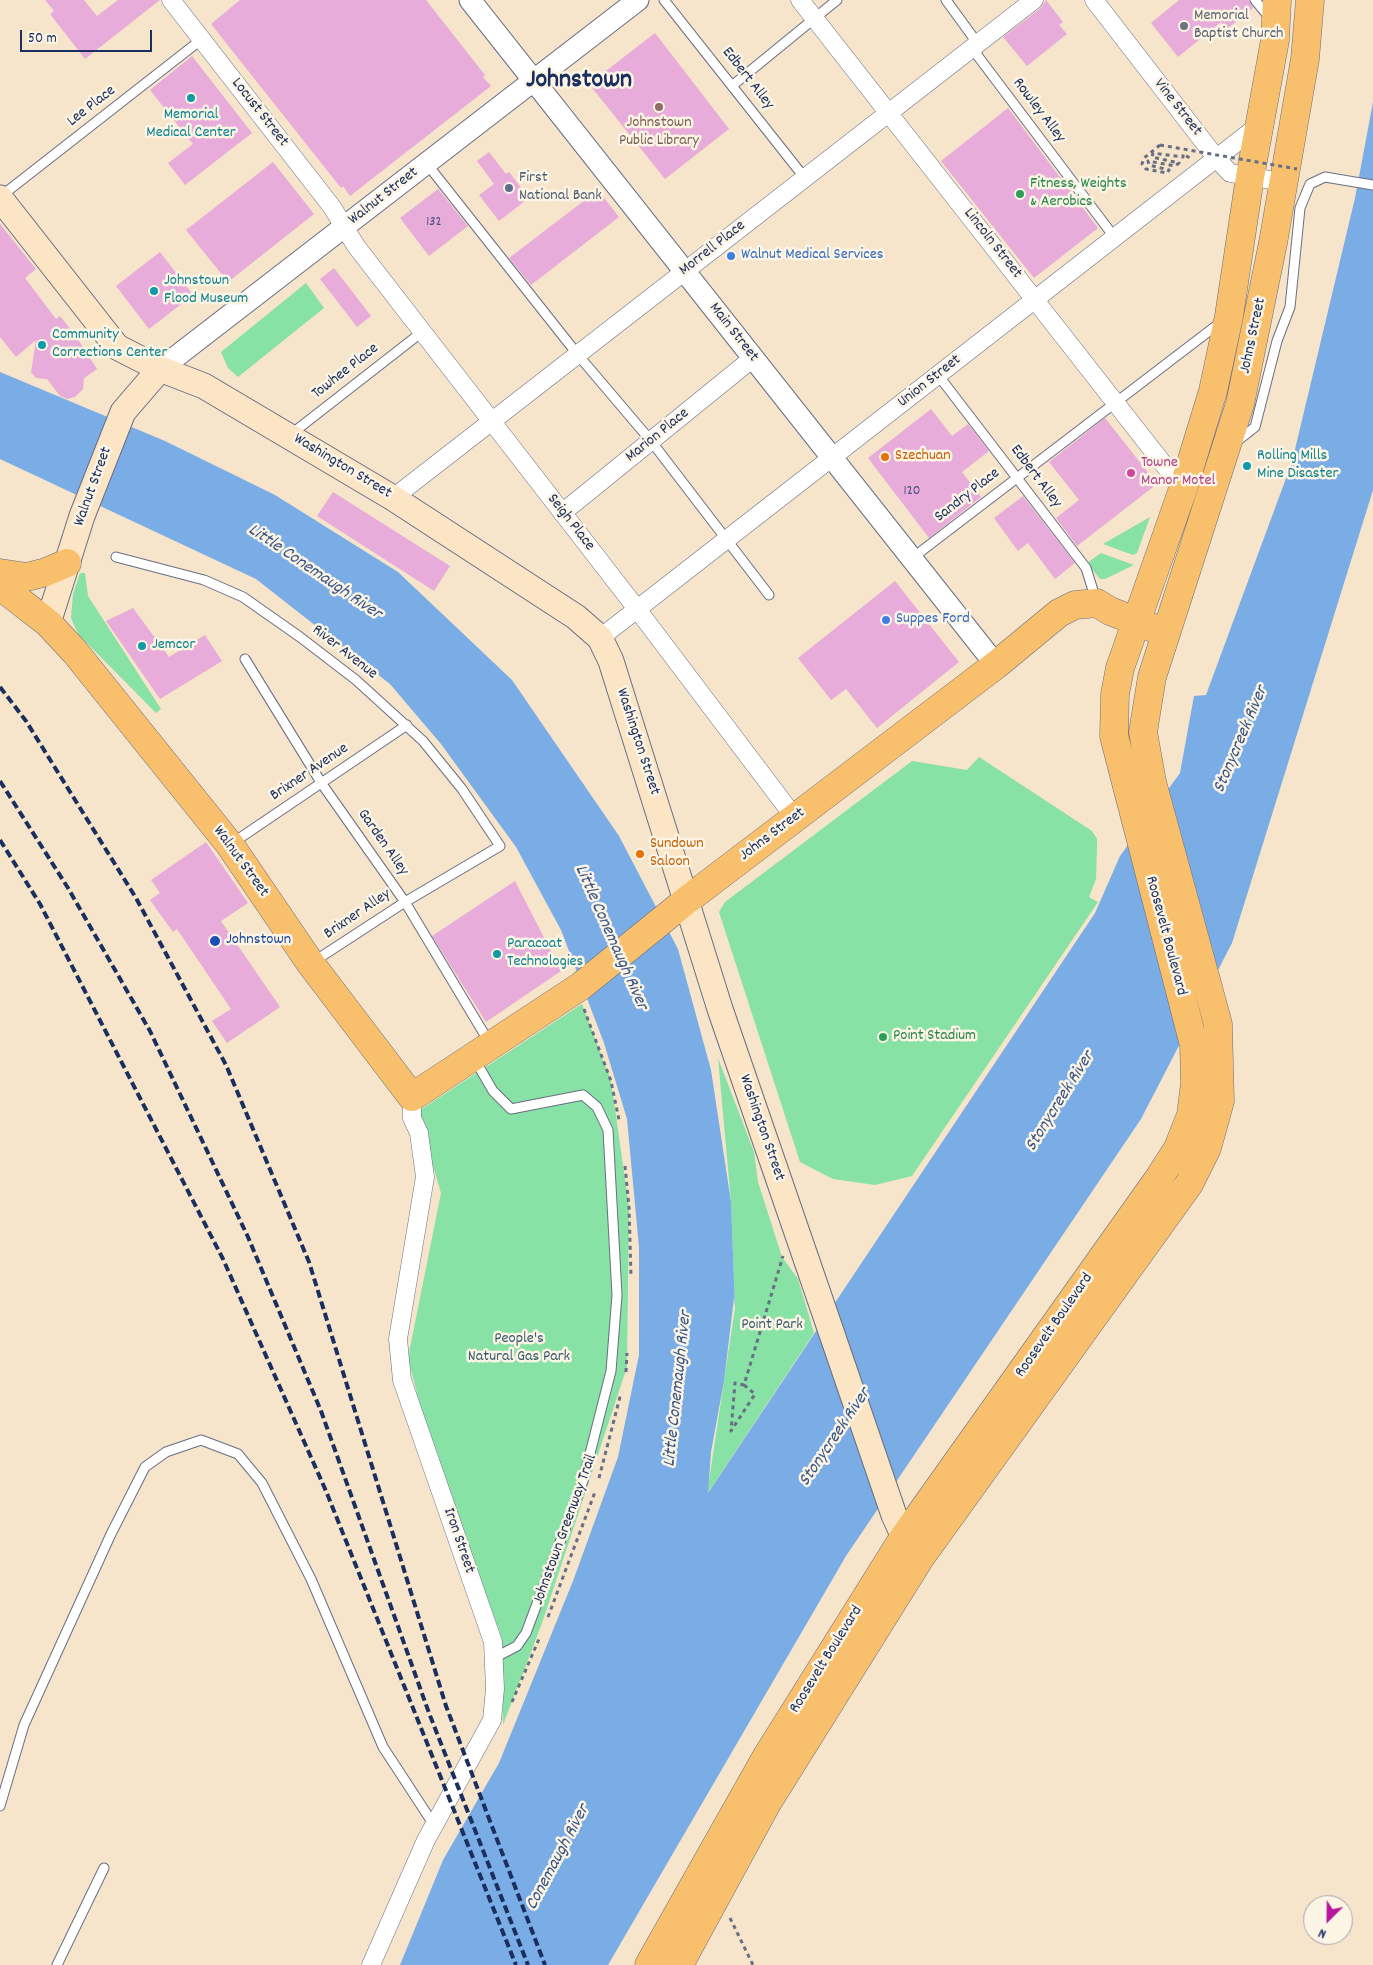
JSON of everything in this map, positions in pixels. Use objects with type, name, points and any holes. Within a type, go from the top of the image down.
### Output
[{"type":"main road","name":"Johns Street","points":[[1166,633],[1240,404],[1290,176],[1310,0]]},
{"type":"main road","name":"Johns Street","points":[[1137,623],[1183,489],[1213,391],[1229,316],[1250,177],[1275,40],[1276,13]]},
{"type":"main road","name":"Washington Street","points":[[0,198],[117,347],[160,368],[204,386],[289,435],[393,498],[576,617],[600,638],[611,661],[677,908],[720,1009],[822,1305],[906,1537]]},
{"type":"main road","name":"Walnut Street","points":[[160,368],[123,412],[82,516],[48,623],[75,652],[230,845],[311,964],[412,1097]]},
{"type":"main road","points":[[0,574],[27,576],[46,572],[67,563]]},
{"type":"main road","points":[[0,586],[48,623]]},
{"type":"main road","name":"Johns Street","points":[[412,1097],[580,987],[677,908],[996,665],[1059,613],[1075,605],[1097,603]]},
{"type":"main road","points":[[1097,603],[1110,612],[1166,633]]},
{"type":"main road","name":"Roosevelt Boulevard","points":[[649,1965],[767,1756],[906,1537],[1159,1178],[1178,1148],[1191,1115],[1194,1045],[1114,736],[1115,694],[1120,668],[1137,623]]},
{"type":"main road","name":"Roosevelt Boulevard","points":[[678,1965],[767,1803],[906,1537],[1189,1184],[1207,1148],[1220,1101],[1218,1024],[1152,782],[1143,732],[1152,676],[1166,633]]},
{"type":"street","name":"Locust Street","points":[[171,0],[332,207],[345,228]]},
{"type":"street","name":"Main Street","points":[[470,0],[996,665]]},
{"type":"street","name":"Walnut Street","points":[[160,368],[345,228],[638,0]]},
{"type":"street","name":"Lincoln Street","points":[[800,0],[1183,489]]},
{"type":"street","name":"Morrell Place","points":[[393,498],[490,420],[578,355],[804,177],[890,113],[1034,0]]},
{"type":"street","name":"Vine Street","points":[[1094,0],[1216,159],[1230,172],[1250,177],[1290,176]]},
{"type":"street","name":"Union Street","points":[[600,638],[1259,125]]},
{"type":"street","name":"Seigh Place","points":[[345,228],[356,246],[637,609],[795,818]]},
{"type":"street","name":"Marion Place","points":[[562,513],[753,358]]},
{"type":"street","name":"Iron Street","points":[[371,1965],[434,1825],[492,1720],[495,1689],[493,1642],[402,1380],[398,1340],[425,1177],[419,1133],[412,1118],[412,1097]]},
{"type":"lane","name":"Edbert Alley","points":[[664,0],[804,177]]},
{"type":"lane","points":[[733,85],[837,0]]},
{"type":"lane","name":"Rowley Alley","points":[[946,0],[978,44],[977,55],[1115,238]]},
{"type":"lane","points":[[1255,0],[1276,13]]},
{"type":"lane","name":"Lee Place","points":[[0,198],[202,39]]},
{"type":"lane","points":[[428,164],[578,355],[651,441],[728,539],[769,595]]},
{"type":"lane","points":[[1227,449],[1255,426],[1277,341],[1290,307],[1300,208],[1310,184],[1325,177],[1373,185]]},
{"type":"lane","name":"Sandry Place","points":[[912,559],[1229,316]]},
{"type":"lane","name":"Towhee Place","points":[[289,435],[422,332]]},
{"type":"lane","name":"Edbert Alley","points":[[938,376],[1086,568],[1097,603]]},
{"type":"lane","name":"River Avenue","points":[[116,558],[204,580],[243,597],[356,680],[423,740],[462,789],[500,846]]},
{"type":"lane","name":"Garden Alley","points":[[244,659],[322,784],[404,902],[483,1052],[493,1091],[511,1110],[583,1095],[597,1107],[608,1130],[617,1295],[611,1371],[583,1481],[526,1633],[517,1646],[494,1658]]},
{"type":"lane","name":"Brixner Avenue","points":[[230,845],[407,725]]},
{"type":"lane","name":"Brixner Alley","points":[[311,964],[404,902],[500,846]]},
{"type":"lane","points":[[0,1806],[24,1725],[111,1534],[145,1468],[166,1452],[201,1440],[238,1454],[262,1483],[311,1579],[383,1747],[434,1825]]},
{"type":"lane","points":[[57,1965],[104,1868]]},
{"type":"path","points":[[1183,154],[1182,157],[1153,153],[1152,157],[1179,163],[1175,166],[1148,161],[1149,165],[1169,170],[1167,173],[1146,169],[1142,164],[1144,158],[1160,145],[1290,176]]},
{"type":"path","points":[[580,987],[611,1081],[620,1125]]},
{"type":"path","points":[[624,1161],[630,1207],[630,1285]]},
{"type":"path","points":[[744,1386],[793,1222]]},
{"type":"path","points":[[625,1376],[628,1349]]},
{"type":"path","points":[[735,1383],[744,1386],[755,1394],[731,1432],[735,1383]]},
{"type":"path","name":"Johnstown Greenway Trail","points":[[546,1623],[586,1520],[608,1450],[622,1385]]},
{"type":"path","points":[[510,1708],[542,1632]]},
{"type":"path","points":[[729,1917],[753,1965]]},
{"type":"green space","points":[[306,283],[324,308],[238,377],[228,368],[221,352]]},
{"type":"green space","points":[[1150,517],[1137,553],[1133,555],[1103,544]]},
{"type":"green space","points":[[1101,553],[1134,565],[1105,579],[1100,579],[1087,563]]},
{"type":"green space","points":[[80,573],[85,573],[88,596],[161,709],[156,713],[79,635],[71,618],[73,594]]},
{"type":"green space","name":"Point Stadium","points":[[979,757],[1092,831],[1097,839],[1096,879],[1089,897],[1098,902],[912,1176],[875,1185],[833,1179],[800,1162],[719,912],[725,902],[912,761],[967,770]]},
{"type":"green space","name":"People's Natural Gas Park","points":[[582,1004],[611,1081],[629,1207],[627,1367],[542,1623],[503,1725],[500,1632],[433,1456],[408,1358],[441,1193],[417,1112]]},
{"type":"green space","name":"Point Park","points":[[718,1058],[754,1152],[758,1182],[782,1257],[798,1279],[814,1333],[707,1494],[735,1308],[731,1202]]},
{"type":"water","points":[[1373,102],[1373,490],[1232,943],[1141,1119],[846,1556],[608,1965],[400,1965],[443,1860],[499,1763],[573,1581],[618,1457],[639,1355],[639,1247],[627,1119],[604,1043],[561,930],[516,847],[441,744],[390,684],[256,579],[0,459],[0,372],[165,441],[275,495],[398,572],[512,680],[619,836],[678,949],[711,1070],[731,1202],[735,1308],[734,1298],[724,1381],[711,1452],[708,1493],[1095,913],[1120,856],[1180,773],[1194,696],[1206,695],[1292,462],[1355,198]]},
{"type":"building","points":[[45,0],[84,0],[97,16],[118,0],[160,0],[85,59],[50,14],[54,11]]},
{"type":"building","points":[[240,0],[426,0],[485,75],[483,77],[491,86],[350,196],[343,186],[341,188],[211,24]]},
{"type":"building","points":[[1046,0],[1063,22],[1059,25],[1067,34],[1027,66],[1003,37],[1041,8]]},
{"type":"building","name":"Memorial Baptist Church","points":[[1179,0],[1249,0],[1253,8],[1227,29],[1221,22],[1178,57],[1151,23]]},
{"type":"building","name":"Johnstown Public Library","points":[[655,33],[729,129],[665,179],[589,84]]},
{"type":"building","name":"Memorial Medical Center","points":[[192,56],[252,133],[185,185],[168,163],[193,144],[150,90]]},
{"type":"building","name":"Fitness, Weights & Aerobics","points":[[1008,108],[1098,228],[1034,278],[941,161]]},
{"type":"building","name":"First National Bank","points":[[489,152],[506,174],[509,172],[529,198],[499,221],[479,195],[494,184],[477,161]]},
{"type":"building","points":[[273,162],[314,214],[228,282],[186,230]]},
{"type":"building","points":[[438,189],[468,226],[429,256],[400,218]]},
{"type":"building","points":[[598,190],[619,217],[531,285],[509,258]]},
{"type":"building","name":"Community Corrections Center","points":[[0,224],[36,269],[25,278],[56,319],[60,316],[97,369],[84,378],[83,389],[75,397],[67,399],[60,396],[47,379],[36,378],[31,372],[36,340],[16,357],[0,337]]},
{"type":"building","name":"Johnstown Flood Museum","points":[[160,252],[193,295],[149,329],[116,286]]},
{"type":"building","points":[[334,268],[371,316],[357,327],[320,279]]},
{"type":"building","points":[[931,409],[952,436],[968,424],[989,451],[962,472],[981,497],[929,538],[868,458]]},
{"type":"building","name":"Towne Manor Motel","points":[[1105,418],[1157,484],[1077,546],[1056,518],[1079,500],[1049,462]]},
{"type":"building","points":[[333,492],[450,566],[434,591],[317,516]]},
{"type":"building","points":[[1023,496],[1075,563],[1055,579],[1028,543],[1018,551],[994,518]]},
{"type":"building","name":"Suppes Ford","points":[[895,581],[959,662],[877,728],[846,689],[831,700],[798,658]]},
{"type":"building","name":"Jemcor","points":[[133,608],[169,657],[205,635],[222,661],[160,699],[106,621]]},
{"type":"building","name":"Johnstown","points":[[206,842],[248,903],[221,921],[280,1007],[227,1043],[212,1021],[231,1009],[177,929],[173,932],[150,900],[160,893],[151,880]]},
{"type":"building","name":"Paracoat Technologies","points":[[515,881],[561,971],[486,1022],[432,936]]},
{"type":"railway","points":[[0,687],[26,721],[136,898],[226,1065],[309,1262],[446,1706],[545,1965]]},
{"type":"railway","points":[[0,781],[68,888],[150,1031],[248,1237],[321,1411],[429,1713],[528,1965]]},
{"type":"railway","points":[[0,840],[40,904],[223,1259],[326,1491],[516,1965]]},
{"type":"place","name":"Memorial Baptist Church","points":[[1184,26]]},
{"type":"place","name":"Memorial Medical Center","points":[[191,98]]},
{"type":"place","name":"Johnstown Public Library","points":[[659,107]]},
{"type":"place","name":"First National Bank","points":[[509,188]]},
{"type":"place","name":"Fitness, Weights & Aerobics","points":[[1020,194]]},
{"type":"place","name":"Walnut Medical Services","points":[[731,256]]},
{"type":"place","name":"Johnstown Flood Museum","points":[[154,291]]},
{"type":"place","name":"Community Corrections Center","points":[[42,345]]},
{"type":"place","name":"Szechuan","points":[[885,457]]},
{"type":"place","name":"Rolling Mills Mine Disaster","points":[[1247,466]]},
{"type":"place","name":"Towne Manor Motel","points":[[1131,473]]},
{"type":"place","name":"Suppes Ford","points":[[886,620]]},
{"type":"place","name":"Jemcor","points":[[142,646]]},
{"type":"place","name":"Sundown Saloon","points":[[640,854]]},
{"type":"place","name":"Johnstown","points":[[215,941]]},
{"type":"place","name":"Paracoat Technologies","points":[[497,954]]},
{"type":"place","name":"Point Stadium","points":[[883,1037]]},
{"type":"district","name":"Johnstown","points":[[579,82]]},
{"type":"water label","name":"Little Conemaugh River","points":[[314,573]]},
{"type":"water label","name":"Stonycreek River","points":[[1242,740]]},
{"type":"water label","name":"Little Conemaugh River","points":[[610,938]]},
{"type":"water label","name":"Stonycreek River","points":[[1061,1102]]},
{"type":"water label","name":"Little Conemaugh River","points":[[679,1389]]},
{"type":"water label","name":"Stonycreek River","points":[[836,1438]]},
{"type":"water label","name":"Conemaugh River","points":[[559,1858]]}]
